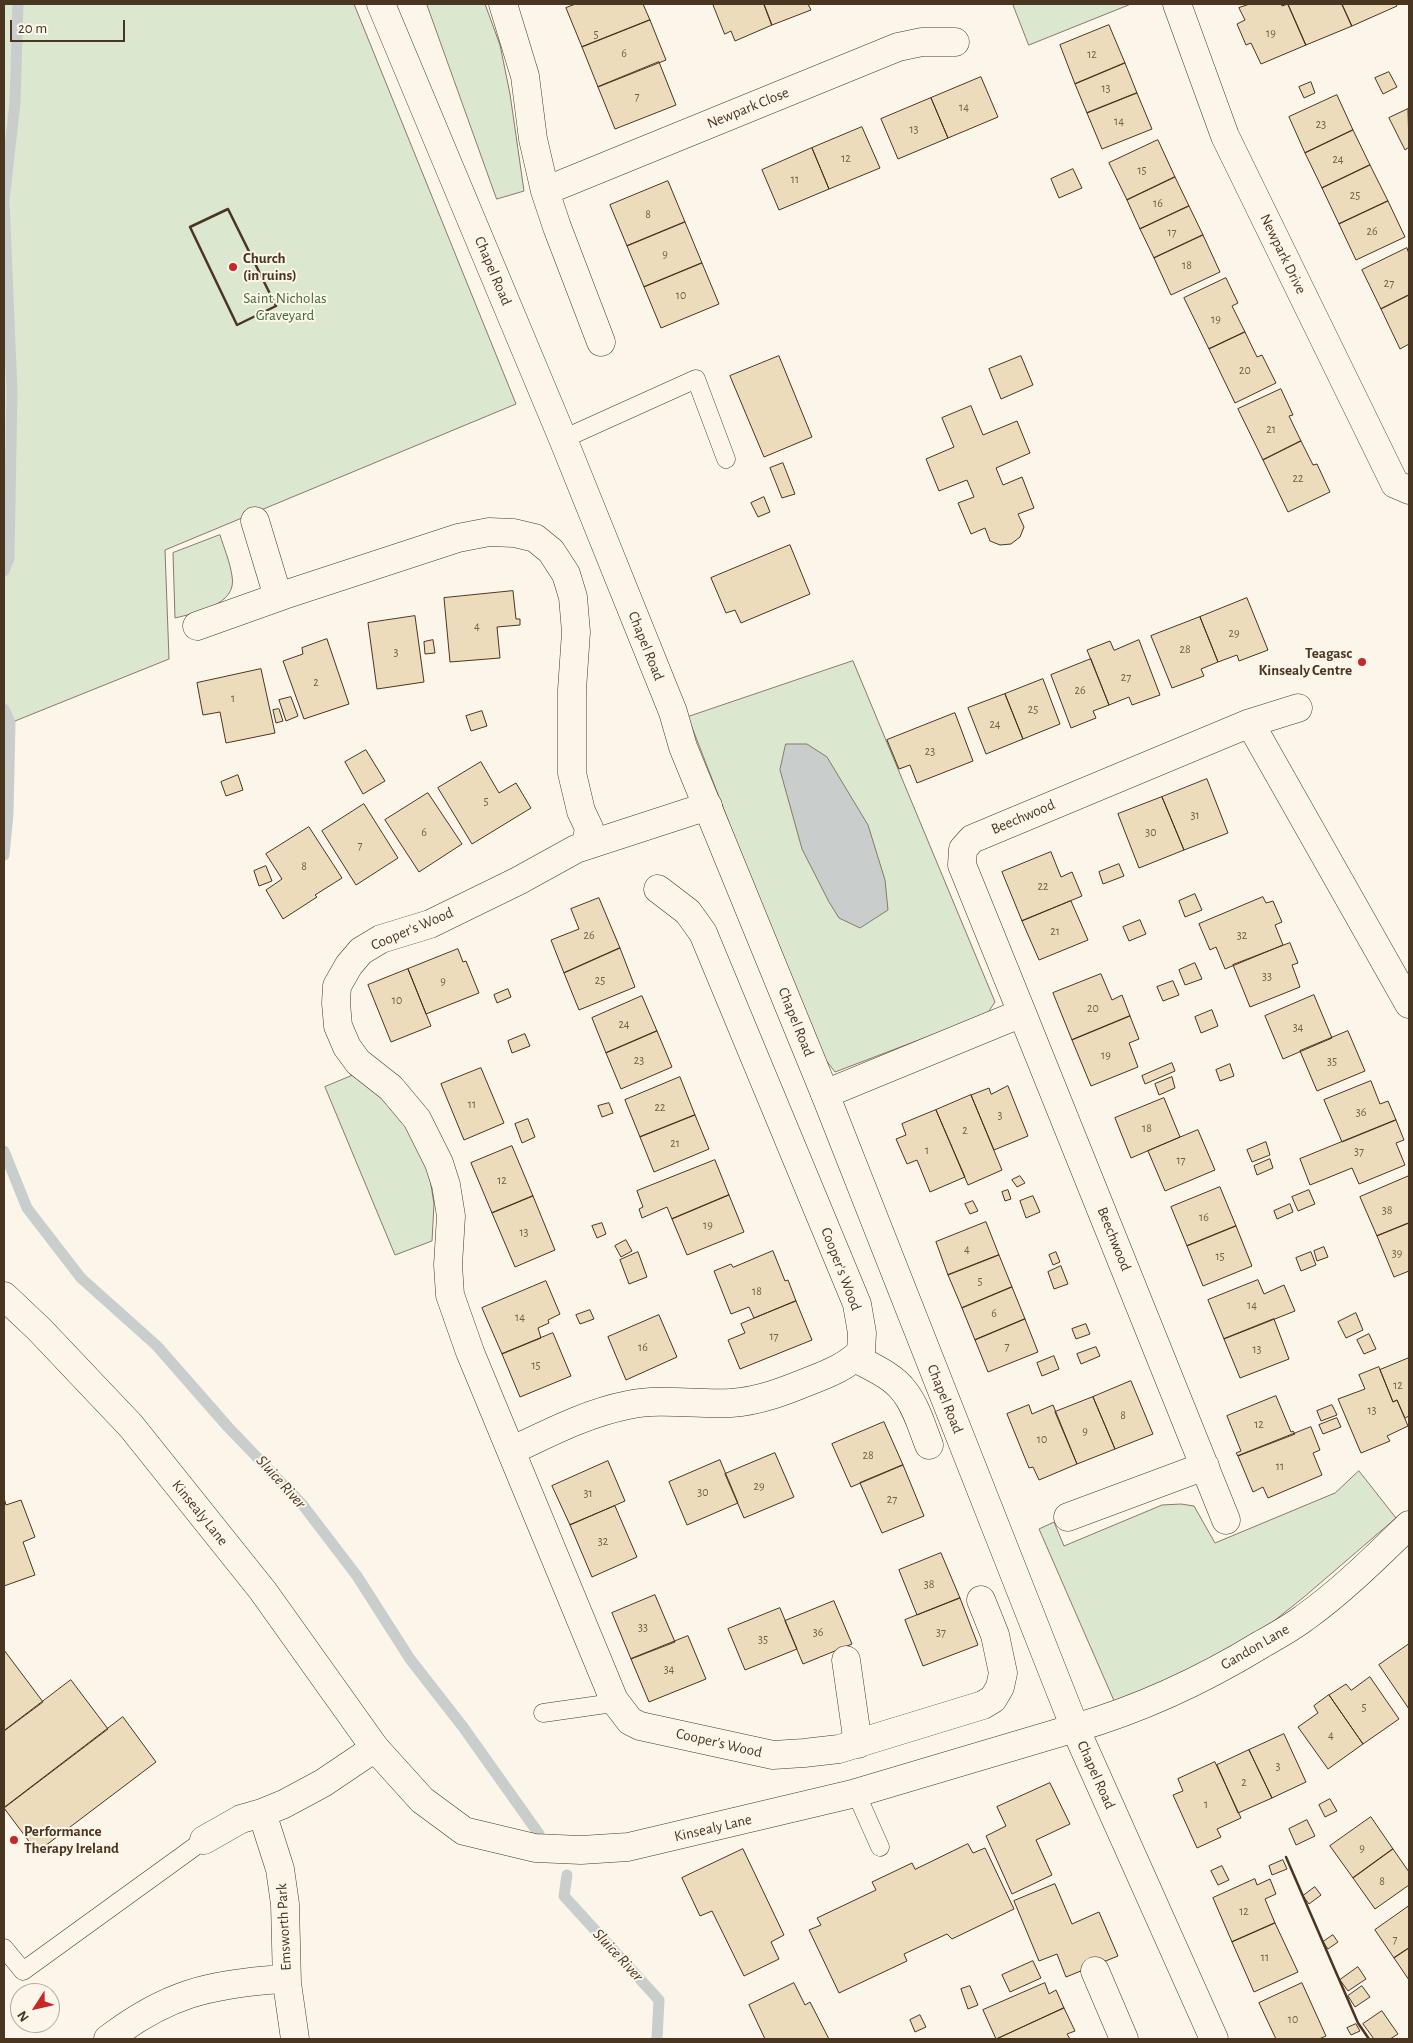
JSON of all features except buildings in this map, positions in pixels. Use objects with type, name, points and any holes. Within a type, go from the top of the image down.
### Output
[{"type":"street","name":"Chapel Road","points":[[381,4],[563,439],[673,712],[683,747],[825,1094],[1075,1728],[1214,2039]]},
{"type":"street","points":[[503,4],[526,76],[533,139],[545,191],[600,342]]},
{"type":"street","name":"Newpark Drive","points":[[1177,4],[1225,136],[1394,484],[1409,490]]},
{"type":"street","name":"Newpark Close","points":[[545,191],[898,47],[922,42],[955,42]]},
{"type":"street","points":[[255,521],[278,597]]},
{"type":"street","points":[[197,626],[278,597],[458,538],[489,532],[514,533],[535,538],[551,551],[566,574],[573,597],[576,632],[572,690],[572,772],[581,811],[589,828],[586,845]]},
{"type":"street","name":"Beechwood","points":[[1226,1520],[962,865],[963,850],[972,839],[1250,723],[1298,708]]},
{"type":"street","points":[[1250,723],[1409,1004]]},
{"type":"street","name":"Cooper's Wood","points":[[708,806],[586,845],[430,924],[381,939],[361,951],[349,965],[337,986],[338,1026],[347,1047],[358,1062],[391,1088],[417,1119],[439,1163],[446,1185],[450,1216],[448,1265],[450,1295],[470,1352],[618,1706],[630,1721],[640,1726],[773,1755],[839,1749],[907,1727],[960,1713],[983,1705],[993,1699],[1000,1687],[1003,1673],[995,1635],[981,1600]]},
{"type":"street","name":"Cooper's Wood","points":[[658,889],[688,912],[703,933],[857,1304],[862,1333],[861,1352],[856,1358]]},
{"type":"street","points":[[825,1094],[1022,1013]]},
{"type":"street","name":"Kinsealy Lane","points":[[4,1296],[39,1329],[131,1426],[263,1591],[375,1748],[422,1800],[464,1831],[535,1848],[581,1850],[628,1847],[856,1793],[1075,1728]]},
{"type":"street","points":[[511,1451],[604,1410],[631,1404],[657,1402],[710,1404],[760,1400],[826,1374],[850,1363],[856,1358],[888,1376],[904,1390],[929,1445]]},
{"type":"street","points":[[1068,1517],[1205,1466]]},
{"type":"street","name":"Gandon Lane","points":[[1075,1728],[1107,1719],[1177,1690],[1272,1638],[1311,1613],[1358,1574],[1409,1525]]},
{"type":"street","points":[[846,1660],[858,1744]]},
{"type":"street","points":[[204,1840],[241,1818],[262,1813],[284,1804],[323,1783],[375,1748]]},
{"type":"street","name":"Emsworth Park","points":[[262,1813],[280,1869],[285,1904],[287,1983],[295,2039]]},
{"type":"street","points":[[1095,1971],[1124,2039]]},
{"type":"street","name":"Emsworth Park","points":[[108,2039],[151,2010],[186,1994],[239,1983],[282,1979],[287,1983]]},
{"type":"lane","points":[[563,439],[696,379],[726,459]]},
{"type":"lane","points":[[543,1713],[606,1704],[618,1706]]},
{"type":"lane","points":[[856,1793],[880,1847]]},
{"type":"lane","points":[[4,1948],[23,1971],[204,1840]]},
{"type":"green space","name":"Saint Nicholas Graveyard","points":[[4,4],[354,4],[516,404],[165,550],[169,659],[10,723],[4,709]]},
{"type":"green space","points":[[427,4],[485,4],[500,45],[510,94],[524,191],[497,199]]},
{"type":"green space","points":[[1013,4],[1131,4],[1029,45]]},
{"type":"green space","points":[[220,535],[232,576],[232,586],[228,594],[222,601],[213,606],[175,618],[173,553]]},
{"type":"green space","points":[[853,661],[995,1002],[987,1014],[835,1072],[816,1047],[688,717]]},
{"type":"green space","points":[[356,1074],[396,1109],[428,1166],[434,1204],[432,1241],[395,1255],[325,1087]]},
{"type":"green space","points":[[1359,1471],[1396,1518],[1304,1597],[1249,1641],[1185,1675],[1115,1703],[1039,1529],[1054,1522],[1064,1546],[1162,1505],[1181,1504],[1194,1506],[1215,1543],[1335,1493]]},
{"type":"shaded area","points":[[786,744],[807,744],[827,757],[868,825],[885,880],[888,910],[860,928],[839,918],[802,849],[780,770]]},
{"type":"waterway","name":"Sluice River","points":[[4,571],[9,558],[12,391],[4,201],[15,103],[18,4]]},
{"type":"waterway","name":"Sluice River","points":[[4,709],[10,723],[8,814],[4,855]]},
{"type":"waterway","name":"Sluice River","points":[[4,1151],[27,1208],[81,1278],[157,1346],[228,1427],[302,1504],[357,1576],[410,1659],[463,1727],[539,1834]]},
{"type":"waterway","name":"Sluice River","points":[[567,1875],[564,1896],[659,2000],[657,2039]]},
{"type":"wall","points":[[228,209],[276,306],[237,325],[190,227],[228,209]]},
{"type":"wall","points":[[1286,1857],[1358,2023],[1369,2039]]},
{"type":"place","name":"Church (in ruins)","points":[[233,267]]},
{"type":"place","name":"Teagasc Kinsealy Centre","points":[[1362,662]]},
{"type":"place","name":"Performance Therapy Ireland","points":[[14,1840]]}]
